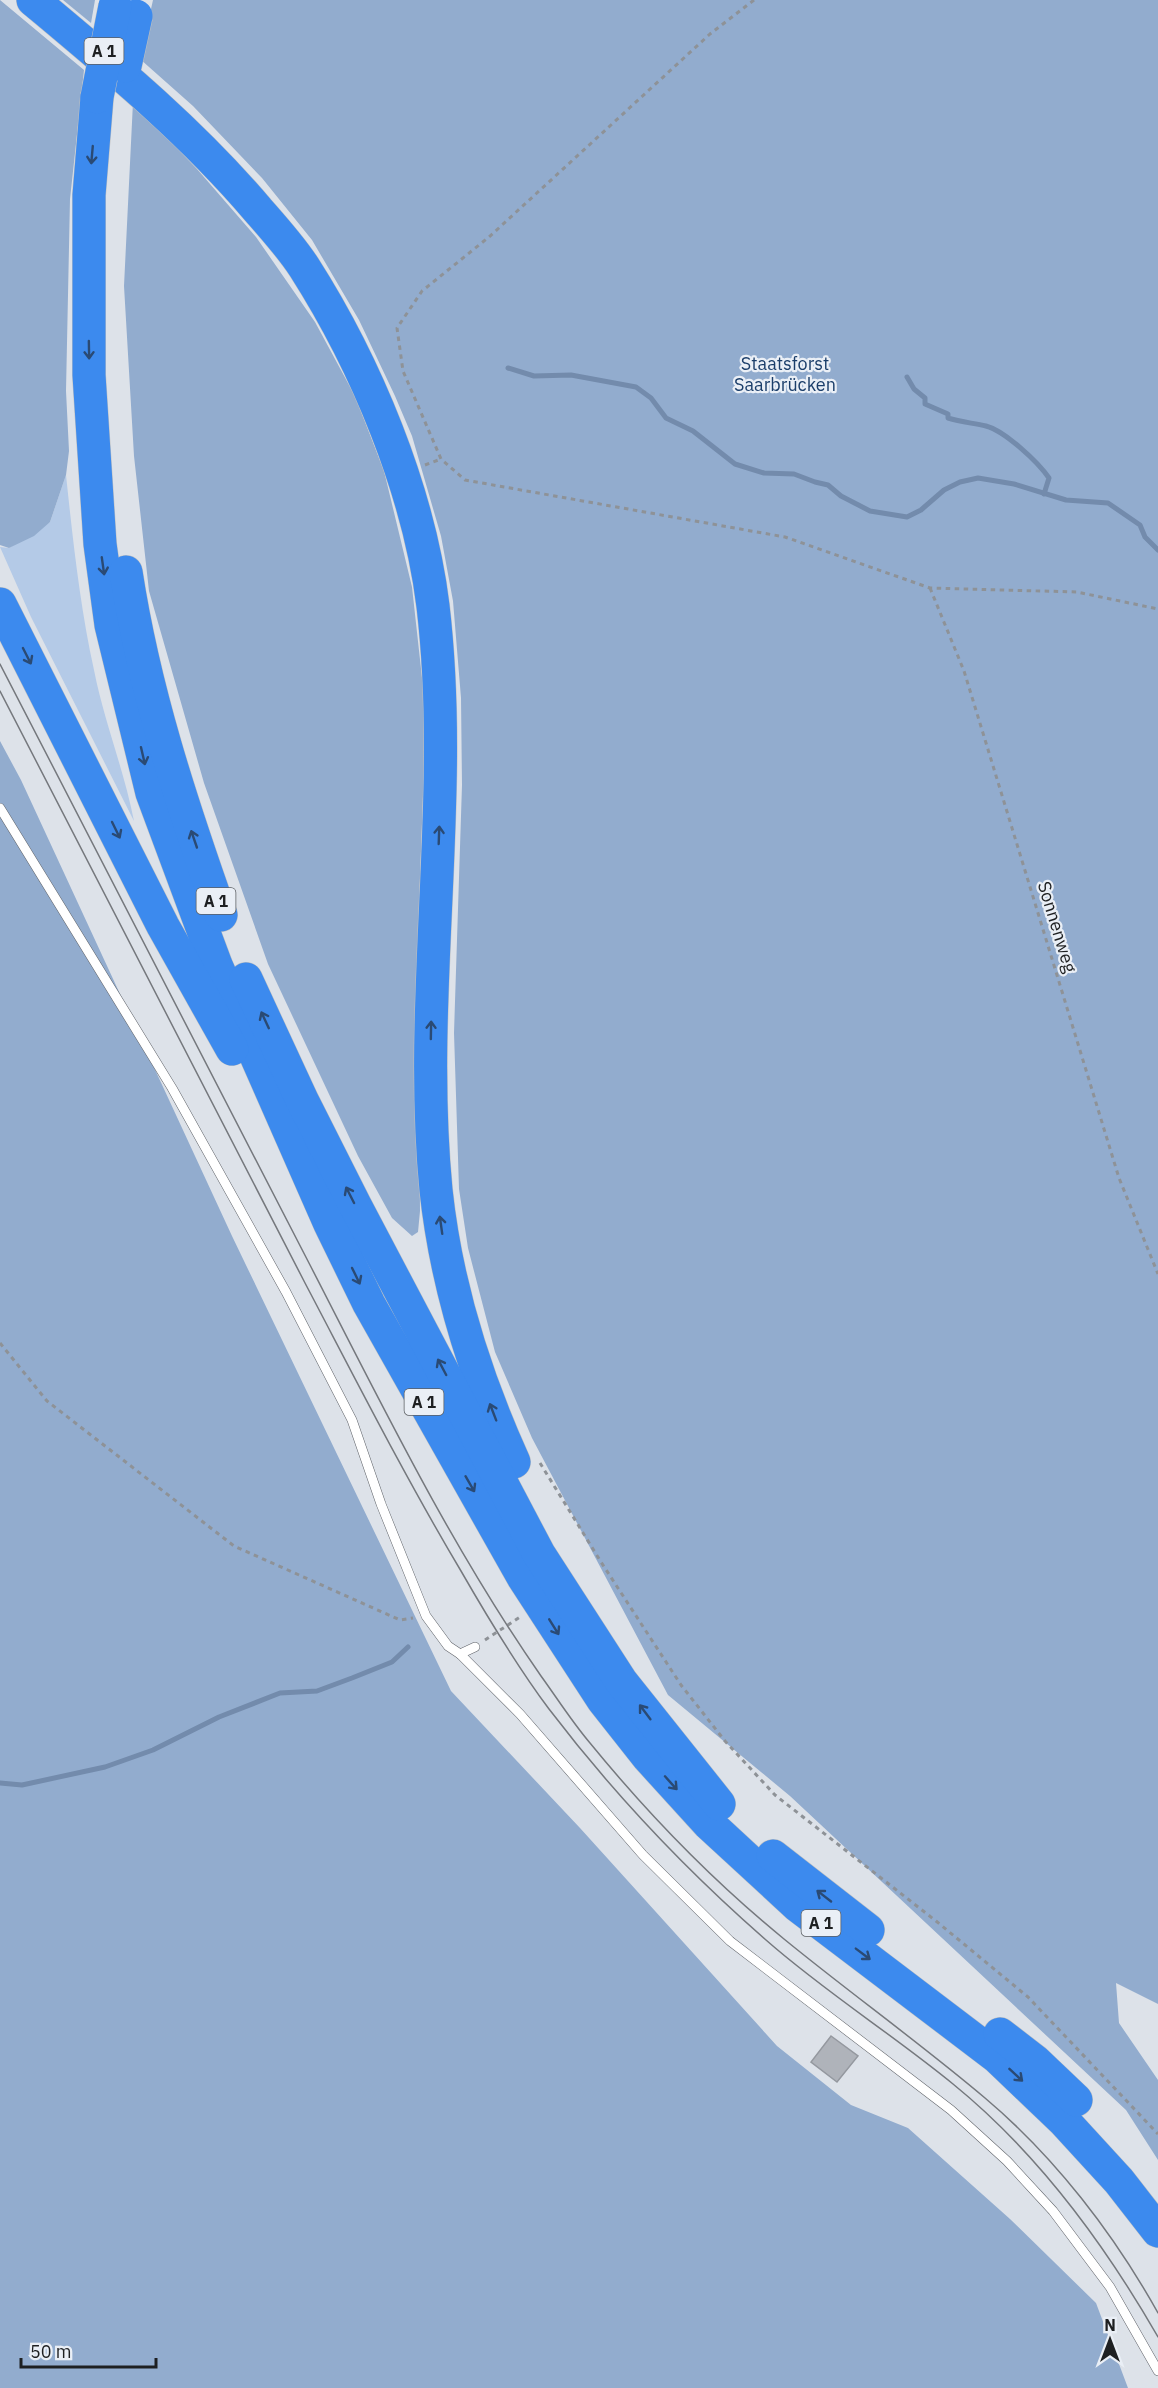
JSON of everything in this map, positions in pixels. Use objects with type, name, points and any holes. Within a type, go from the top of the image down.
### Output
[{"type":"highway","points":[[33,0],[148,96],[221,166],[303,264],[340,331],[376,406],[402,473],[421,542],[432,603],[441,697],[431,1032],[432,1137],[436,1191],[445,1252],[459,1311],[476,1367],[505,1443],[583,1620]]},
{"type":"highway","name":"A 1","points":[[127,5],[89,195],[89,375],[100,544],[111,625],[152,793],[216,965],[330,1224],[369,1304],[523,1577],[603,1700],[648,1757],[708,1823],[798,1906],[997,2057],[1064,2121],[1119,2181],[1158,2231]]},
{"type":"highway","name":"A 1","points":[[107,102],[111,198],[110,375],[120,537],[134,620],[176,786],[235,954],[302,1100],[539,1554],[621,1681],[718,1804],[769,1853],[1035,2061],[1081,2105],[1135,2165],[1158,2195]]},
{"type":"highway","points":[[0,604],[163,926],[330,1224]]},
{"type":"lane","points":[[0,808],[172,1088],[325,1365],[351,1420],[381,1504],[426,1616],[448,1646],[460,1654],[520,1714],[644,1855],[730,1941],[951,2110],[1007,2161],[1053,2211],[1110,2287],[1158,2371]]},
{"type":"lane","points":[[460,1654],[475,1647]]},
{"type":"path","points":[[754,0],[710,34],[489,237],[422,291],[397,328],[403,371],[441,459],[465,480],[784,537],[930,588],[1077,592],[1158,609]]},
{"type":"path","name":"Sonnenweg","points":[[930,588],[964,671],[1119,1178],[1158,1274]]},
{"type":"path","points":[[0,1343],[47,1401],[234,1546],[400,1620],[426,1616]]},
{"type":"path","points":[[538,1460],[681,1685],[725,1741],[775,1795],[1028,1996],[1158,2134]]},
{"type":"path","points":[[475,1647],[524,1614]]},
{"type":"shaded area","points":[[66,475],[77,573],[89,646],[98,689],[134,821],[31,617],[0,547],[9,548],[50,522]]},
{"type":"green space","points":[[0,0],[84,70],[70,199],[66,391],[69,451],[66,475],[50,522],[34,536],[9,548],[0,545]]},
{"type":"green space","points":[[63,0],[95,0],[91,23]]},
{"type":"green space","name":"Staatsforst Saarbrücken","points":[[153,0],[1158,0],[1158,2004],[1116,1983],[1119,2023],[1158,2080],[1158,2160],[1126,2110],[790,1796],[668,1695],[532,1438],[495,1352],[468,1248],[459,1189],[454,1033],[462,785],[461,698],[453,601],[441,536],[412,436],[395,396],[359,320],[312,240],[262,178],[193,106],[140,59]]},
{"type":"green space","points":[[133,102],[197,169],[256,237],[315,322],[355,396],[384,471],[412,587],[426,714],[418,934],[420,1211],[418,1232],[412,1236],[392,1218],[358,1156],[268,964],[204,783],[149,591],[134,456],[124,286]]},
{"type":"green space","points":[[0,741],[21,780],[232,1236],[451,1691],[580,1828],[777,2046],[851,2105],[908,2128],[1010,2219],[1096,2303],[1128,2388],[0,2388]]},
{"type":"building","points":[[831,2036],[858,2056],[837,2082],[811,2062]]},
{"type":"waterway","points":[[508,368],[534,376],[571,375],[636,387],[651,398],[666,418],[693,431],[735,464],[764,473],[794,474],[828,485],[841,496],[870,511],[907,517],[921,510],[944,490],[960,482],[978,478],[1014,484],[1066,500],[1108,503],[1140,525],[1145,537],[1158,550]]},
{"type":"waterway","points":[[907,377],[914,389],[925,398],[925,404],[948,414],[948,418],[994,429],[1020,448],[1049,478],[1044,494]]},
{"type":"waterway","points":[[0,1783],[22,1785],[105,1767],[153,1750],[219,1717],[280,1693],[317,1691],[352,1678],[392,1662],[408,1647]]},
{"type":"tram line","points":[[0,664],[419,1475],[477,1577],[541,1676],[583,1735],[612,1769],[682,1846],[732,1894],[809,1959],[985,2098],[1035,2145],[1059,2171],[1102,2226],[1158,2313]]},
{"type":"tram line","points":[[0,691],[381,1428],[482,1606],[537,1692],[573,1740],[625,1801],[708,1887],[788,1959],[953,2084],[1013,2139],[1067,2201],[1092,2234],[1158,2337]]}]
